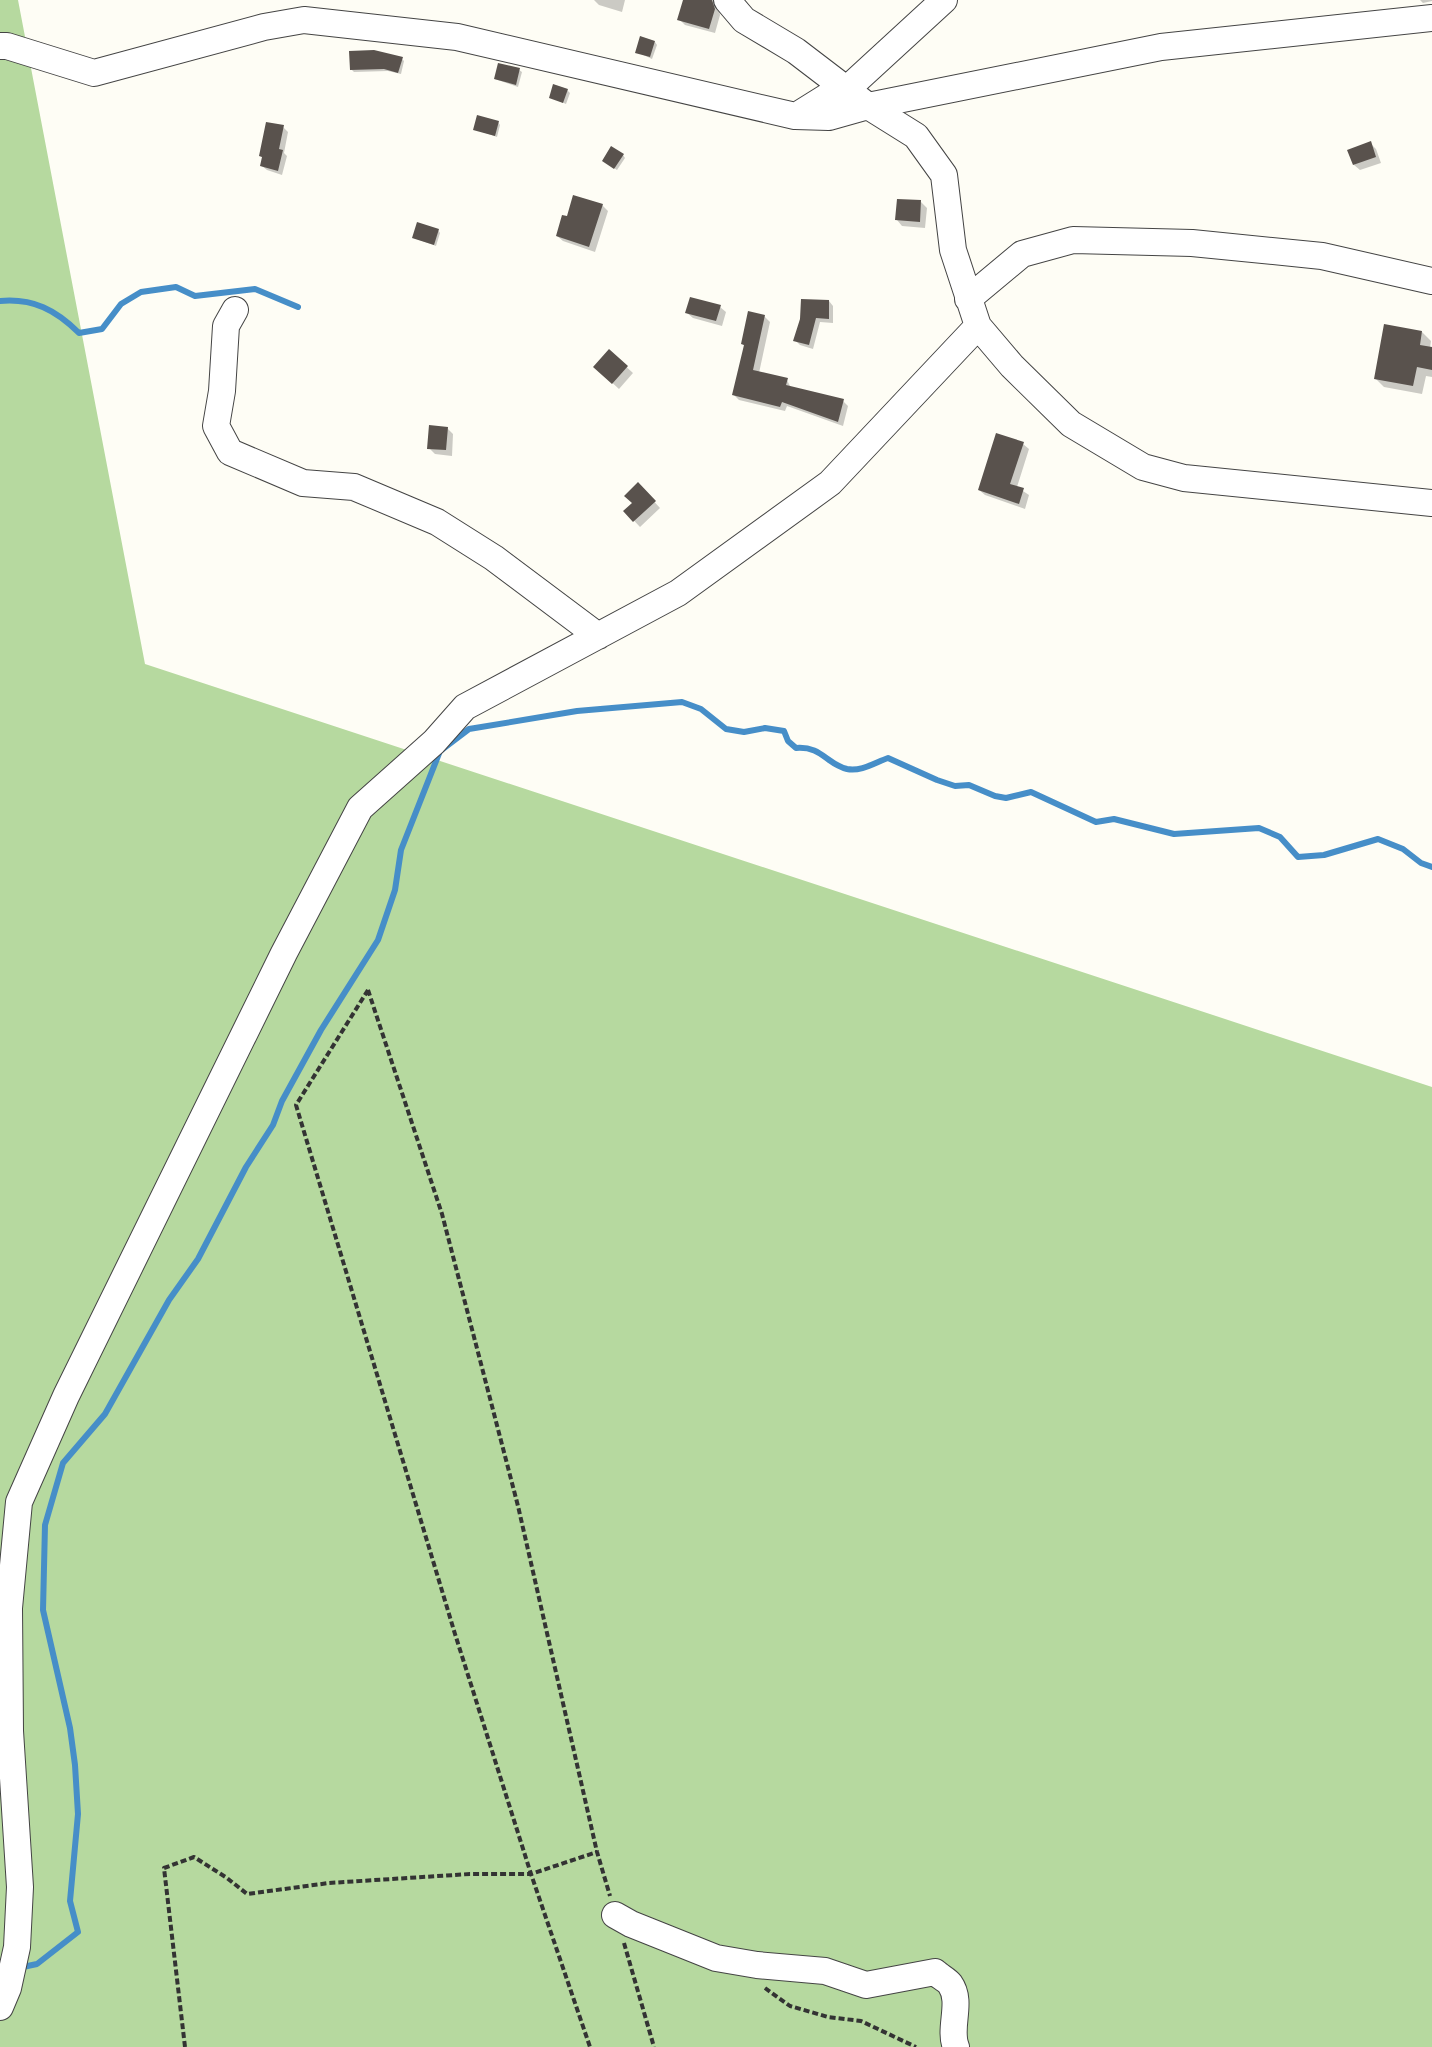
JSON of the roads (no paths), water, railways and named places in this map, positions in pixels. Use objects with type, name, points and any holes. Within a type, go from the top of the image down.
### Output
[{"type":"street","points":[[727,0],[744,20],[796,51],[868,106],[916,136],[944,175],[952,250],[978,326],[1012,366],[1071,424],[1143,467],[1184,478],[1222,484],[1245,483],[1432,503]]},
{"type":"street","points":[[795,116],[828,96],[846,90],[944,0]]},
{"type":"street","points":[[0,46],[8,46],[94,73],[264,27],[304,20],[457,37],[795,116],[829,117],[868,106],[1161,46],[1432,18]]},
{"type":"street","points":[[968,299],[1022,254],[1073,240],[1192,243],[1323,256],[1432,281]]},
{"type":"street","points":[[235,310],[226,326],[222,391],[216,426],[230,452],[303,483],[354,487],[437,522],[494,558],[598,636]]},
{"type":"street","points":[[4,1998],[17,1947],[20,1887],[10,1731],[9,1608],[19,1502],[66,1396],[284,953],[360,808],[434,742],[465,707],[678,593],[830,483],[978,326]]},
{"type":"street","points":[[615,1915],[716,1958],[757,1965],[825,1971],[866,1985],[935,1972],[951,1985],[956,2004],[952,2037],[956,2047]]},
{"type":"waterway","points":[[0,301],[23,302],[43,307],[62,318],[79,333],[102,329],[121,304],[141,292],[176,287],[195,296],[255,289],[298,307]]},
{"type":"waterway","points":[[18,1968],[37,1964],[78,1932],[70,1901],[78,1814],[75,1765],[70,1728],[43,1610],[45,1525],[63,1463],[105,1414],[169,1300],[198,1259],[246,1167],[273,1125],[282,1101],[321,1030],[378,940],[395,890],[401,850],[440,751],[469,729],[577,711],[682,702],[701,709],[726,729],[744,732],[765,728],[784,731],[788,741],[796,748],[818,752],[840,767],[847,769],[863,768],[888,758],[955,786],[969,785],[1006,798],[1031,792],[1096,822],[1114,819],[1174,834],[1259,828],[1280,837],[1298,857],[1324,855],[1378,839],[1403,849],[1421,863],[1432,867]]}]
